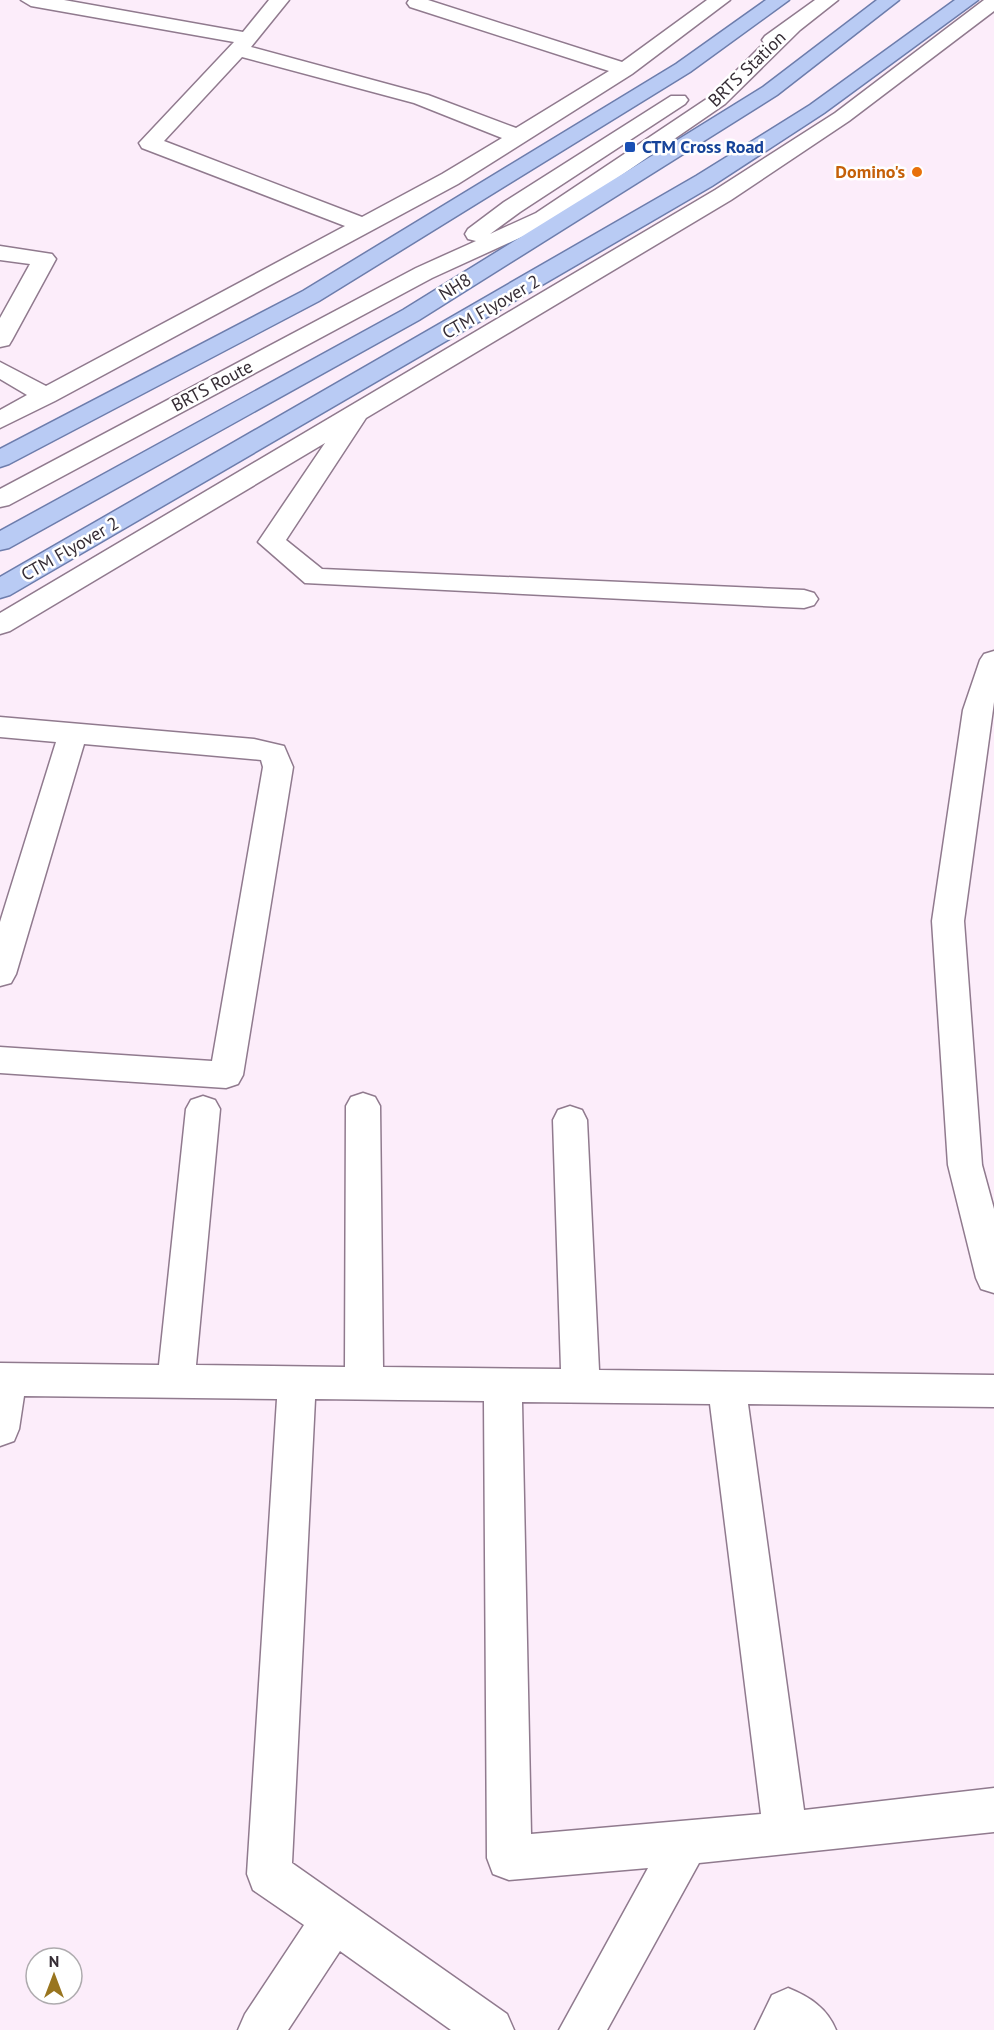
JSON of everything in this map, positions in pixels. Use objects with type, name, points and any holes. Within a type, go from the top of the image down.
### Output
[{"type":"main road","points":[[0,459],[301,301],[683,68],[778,0]]},
{"type":"main road","name":"NH8","points":[[0,542],[411,315],[770,91],[889,0]]},
{"type":"main road","name":"CTM Flyover 2","points":[[0,589],[511,296],[704,181],[817,109],[968,0]]},
{"type":"street","points":[[31,0],[243,45],[421,99],[517,136]]},
{"type":"street","points":[[279,0],[243,45],[150,143],[363,225]]},
{"type":"street","points":[[0,420],[450,178],[625,70],[720,0]]},
{"type":"street","points":[[790,29],[828,0]]},
{"type":"street","points":[[0,625],[723,195],[842,117],[994,2]]},
{"type":"street","points":[[417,3],[625,70]]},
{"type":"street","name":"BRTS Station","points":[[424,273],[512,207],[790,29]]},
{"type":"street","name":"BRTS Station","points":[[424,273],[544,218],[718,100],[790,29]]},
{"type":"street","points":[[0,252],[44,259],[0,340]]},
{"type":"street","name":"BRTS Route","points":[[0,499],[424,273]]},
{"type":"street","points":[[260,280],[301,301]]},
{"type":"street","points":[[0,369],[46,396]]},
{"type":"street","points":[[359,411],[272,542],[315,577],[804,599]]},
{"type":"street","points":[[994,660],[978,710],[948,921],[965,1165],[994,1278]]},
{"type":"street","points":[[0,727],[274,753],[278,767],[226,1075],[0,1060]]},
{"type":"street","points":[[0,974],[73,734]]},
{"type":"street","points":[[363,1106],[364,1383]]},
{"type":"street","points":[[176,1381],[203,1109]]},
{"type":"street","points":[[570,1120],[581,1386]]},
{"type":"street","points":[[0,1429],[4,1378],[994,1391]]},
{"type":"street","points":[[297,1382],[268,1874],[491,2030]]},
{"type":"street","points":[[503,1385],[509,1858],[784,1834],[994,1810]]},
{"type":"street","points":[[727,1388],[784,1834]]},
{"type":"street","points":[[582,2030],[687,1842]]},
{"type":"street","points":[[261,2030],[334,1920]]},
{"type":"street","points":[[777,2030],[788,2011],[813,2030]]},
{"type":"place","name":"CTM Cross Road","points":[[630,147]]},
{"type":"place","name":"Domino's","points":[[917,172]]}]
